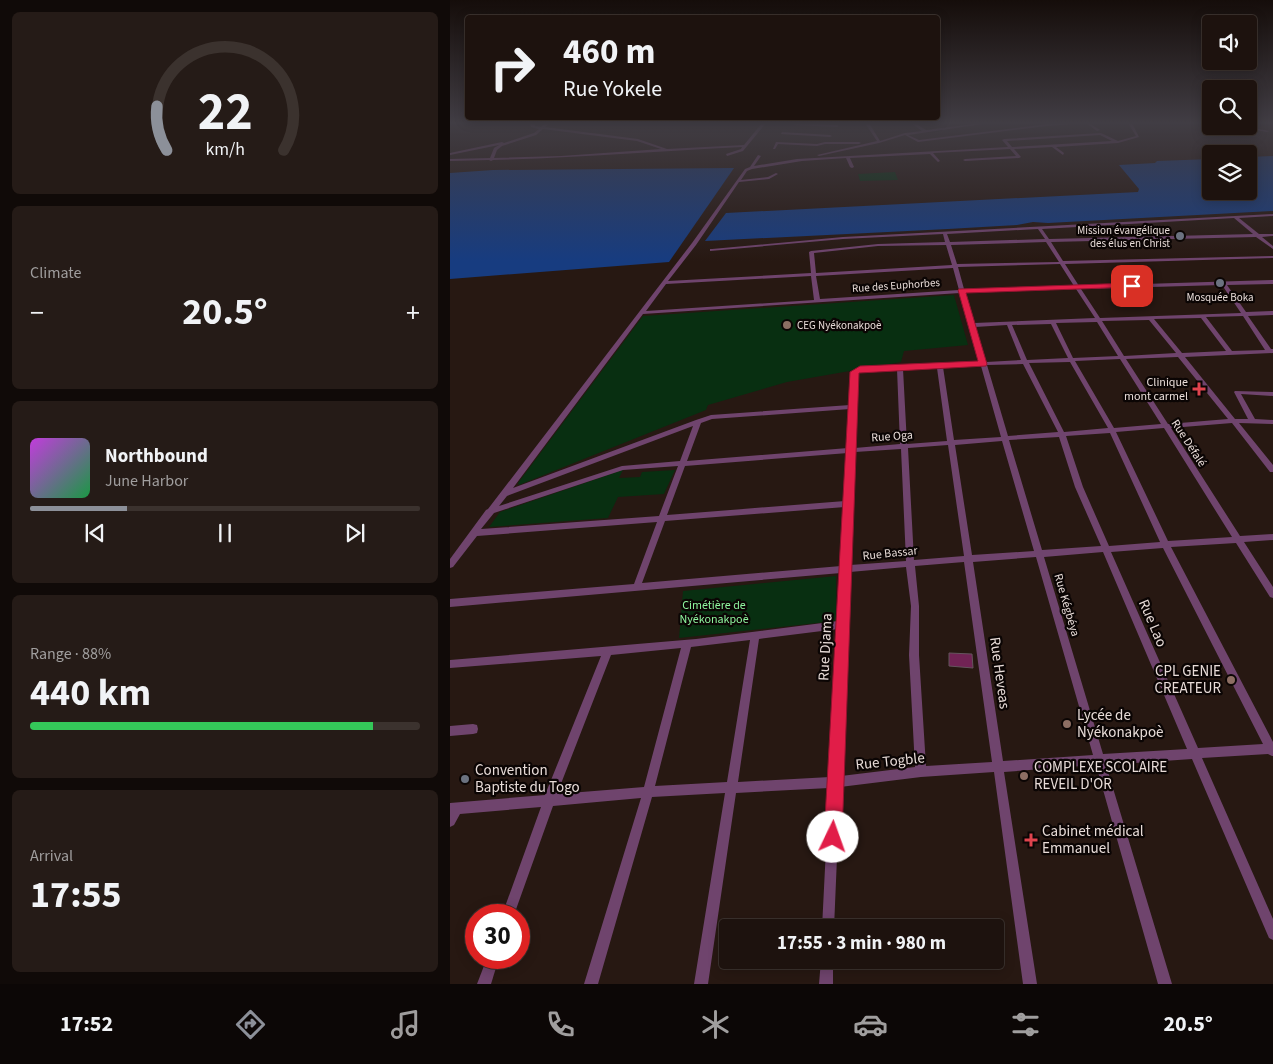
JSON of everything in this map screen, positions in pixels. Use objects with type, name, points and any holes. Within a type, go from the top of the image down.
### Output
[{"type":"street","points":[[450,564],[694,244],[746,170],[749,169]]},
{"type":"street","points":[[740,180],[769,178],[776,176],[776,174]]},
{"type":"street","points":[[712,250],[843,238],[1273,215]]},
{"type":"street","points":[[1235,217],[1273,248]]},
{"type":"street","name":"Rue Défalé","points":[[1038,227],[1273,594]]},
{"type":"street","name":"Rue Kégbéya","points":[[945,233],[1165,984]]},
{"type":"street","points":[[817,300],[811,252],[870,246],[1273,235]]},
{"type":"street","points":[[664,283],[955,266],[1273,256]]},
{"type":"street","name":"Rue des Euphorbes","points":[[641,313],[962,290],[1273,282]]},
{"type":"street","points":[[1224,284],[1272,352]]},
{"type":"street","points":[[972,325],[1273,313]]},
{"type":"street","points":[[1203,317],[1230,352]]},
{"type":"street","points":[[1152,319],[1273,470]]},
{"type":"street","points":[[1053,322],[1071,359],[1112,430],[1165,544],[1272,749]]},
{"type":"street","name":"Rue Lao","points":[[1008,324],[1062,434],[1079,486],[1273,934]]},
{"type":"street","points":[[921,772],[914,655],[915,606],[910,564],[900,368],[1230,352],[1272,352]]},
{"type":"street","name":"Rue Heveas","points":[[940,366],[1030,984]]},
{"type":"street","name":"Rue Djama","points":[[828,919],[855,372],[858,369],[900,368]]},
{"type":"street","points":[[1252,420],[1237,392],[1273,394]]},
{"type":"street","points":[[504,494],[698,421],[719,416],[853,407]]},
{"type":"street","name":"Rue Oga","points":[[490,512],[612,470],[683,462],[904,447],[1232,420],[1273,422]]},
{"type":"street","points":[[637,586],[698,421]]},
{"type":"street","points":[[474,533],[848,504]]},
{"type":"street","name":"Rue Bassar","points":[[450,604],[637,586],[968,559],[1273,537]]},
{"type":"street","points":[[450,664],[687,644],[755,637],[843,624]]},
{"type":"street","points":[[701,984],[755,637]]},
{"type":"street","points":[[591,984],[648,792],[687,644]]},
{"type":"street","points":[[512,904],[549,800],[608,651]]},
{"type":"street","points":[[450,731],[473,729]]},
{"type":"street","name":"Rue Togble","points":[[454,808],[648,792],[836,782],[921,772],[1099,759],[1272,749]]},
{"type":"street","points":[[450,820],[454,808]]},
{"type":"street","points":[[484,984],[489,969]]},
{"type":"street","points":[[826,984],[827,969]]},
{"type":"green space","points":[[895,172],[898,180],[860,181],[858,174]]},
{"type":"green space","points":[[954,295],[968,345],[904,351],[901,362],[787,382],[708,405],[706,410],[519,485],[518,483],[643,316]]},
{"type":"green space","points":[[623,470],[619,478],[640,477],[642,472],[675,470],[664,494],[618,497],[608,518],[489,527],[500,512]]},
{"type":"green space","name":"Cimétière de Nyékonakpoè","points":[[836,576],[836,621],[679,638],[683,591]]},
{"type":"water","points":[[733,169],[669,262],[450,279],[450,173],[493,170]]},
{"type":"water","points":[[1122,169],[1202,169],[1202,200],[1257,200],[1257,169],[1273,169],[1273,211],[1048,223],[1033,222],[1017,225],[948,229],[705,241],[726,213],[1138,192],[1139,189]]},
{"type":"building","points":[[949,653],[972,654],[973,668],[949,666]]},
{"type":"place","name":"Mission évangélique des élus en Christ","points":[[1180,236]]},
{"type":"place","name":"Mosquée Boka","points":[[1220,283]]},
{"type":"place","name":"CEG Nyékonakpoè","points":[[787,325]]},
{"type":"place","name":"Clinique mont carmel","points":[[1199,389]]},
{"type":"place","name":"CPL GENIE CREATEUR","points":[[1231,680]]},
{"type":"place","name":"Lycée de Nyékonakpoè","points":[[1067,724]]},
{"type":"place","name":"COMPLEXE SCOLAIRE REVEIL D'OR","points":[[1024,776]]},
{"type":"place","name":"Convention Baptiste du Togo","points":[[465,779]]},
{"type":"place","name":"Cabinet médical Emmanuel","points":[[1031,840]]},
{"type":"route","points":[[833,837],[855,372],[860,369],[983,364],[962,290],[1132,286]]}]
